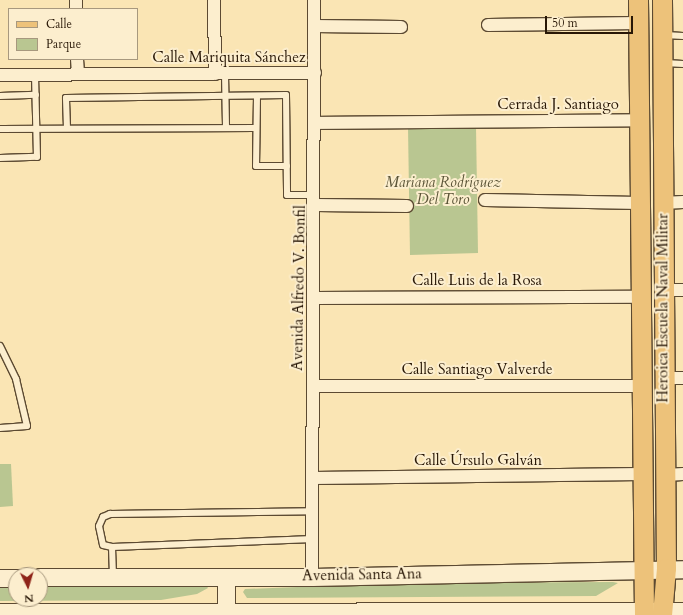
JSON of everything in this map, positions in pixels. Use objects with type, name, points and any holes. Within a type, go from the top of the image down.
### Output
[{"type":"main road","name":"Heroica Escuela Naval Militar","points":[[638,0],[639,386],[643,568],[653,613]]},
{"type":"main road","name":"Heroica Escuela Naval Militar","points":[[653,613],[675,569],[674,475],[663,378],[662,0]]},
{"type":"main road","name":"Avenida Santa Ana","points":[[48,578],[113,576],[312,577],[643,568],[675,569]]},
{"type":"main road","points":[[226,577],[226,611]]},
{"type":"main road","points":[[0,612],[84,614],[193,613],[226,611],[306,613],[653,613],[683,611]]},
{"type":"street","points":[[214,0],[220,74]]},
{"type":"street","name":"Avenida Alfredo V. Bonfil","points":[[312,577],[316,200],[314,0]]},
{"type":"street","points":[[488,25],[638,23]]},
{"type":"street","points":[[314,26],[401,27]]},
{"type":"street","points":[[77,60],[78,74]]},
{"type":"street","name":"Calle Mariquita Sánchez","points":[[0,74],[315,73]]},
{"type":"street","name":"Cerrada J. Santiago","points":[[316,123],[638,120]]},
{"type":"street","points":[[316,200],[407,206]]},
{"type":"street","points":[[485,200],[639,203]]},
{"type":"street","points":[[662,202],[683,202]]},
{"type":"street","points":[[663,290],[683,290]]},
{"type":"street","name":"Calle Luis de la Rosa","points":[[314,298],[639,297]]},
{"type":"street","points":[[663,378],[683,378]]},
{"type":"street","name":"Calle Santiago Valverde","points":[[314,386],[639,386]]},
{"type":"street","name":"Calle Úrsulo Galván","points":[[314,478],[641,474]]},
{"type":"lane","points":[[662,34],[683,36]]},
{"type":"lane","points":[[662,62],[683,64]]},
{"type":"lane","points":[[0,158],[36,157],[35,74]]},
{"type":"lane","points":[[220,74],[225,96],[226,128]]},
{"type":"lane","points":[[0,96],[36,95]]},
{"type":"lane","points":[[67,128],[66,98],[286,95],[287,195],[316,200]]},
{"type":"lane","points":[[256,96],[256,166],[287,166]]},
{"type":"lane","points":[[0,129],[256,128]]},
{"type":"lane","points":[[0,346],[16,379],[27,426],[0,428]]},
{"type":"lane","points":[[313,511],[110,514],[103,517],[99,526],[103,545],[112,547],[313,539]]},
{"type":"lane","points":[[112,547],[113,576]]},
{"type":"green space","name":"Mariana Rodríguez Del Toro","points":[[476,127],[478,253],[410,255],[408,128]]},
{"type":"green space","points":[[0,464],[11,464],[13,506],[0,507]]},
{"type":"green space","points":[[397,583],[618,583],[596,596],[247,598],[243,592],[245,589]]},
{"type":"green space","points":[[0,585],[8,585],[8,601],[0,601]]},
{"type":"green space","points":[[48,585],[206,585],[208,588],[197,594],[161,600],[48,601]]}]
